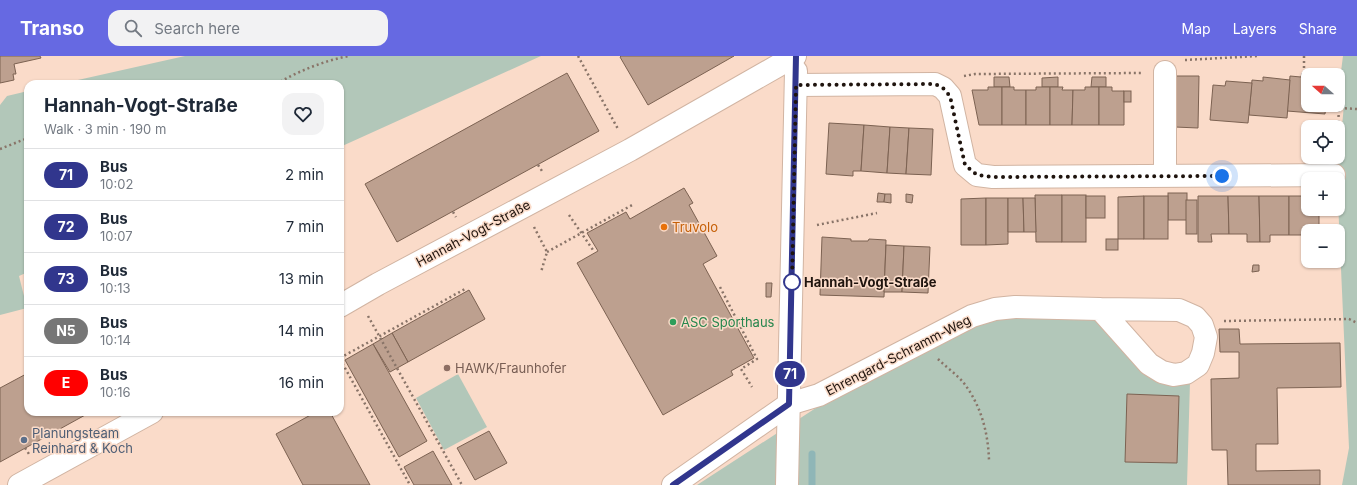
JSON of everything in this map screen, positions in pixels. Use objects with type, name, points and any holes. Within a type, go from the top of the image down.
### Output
[{"type":"street","name":"Hannah-Vogt-Straße","points":[[344,304],[630,150],[796,56]]},
{"type":"street","points":[[787,485],[796,56]]},
{"type":"street","points":[[1165,72],[1165,175]]},
{"type":"street","points":[[796,85],[935,84],[943,88],[950,96],[965,165],[977,175],[993,177],[1301,175]]},
{"type":"street","name":"Ehrengard-Schramm-Weg","points":[[673,485],[789,404],[818,395],[972,316],[995,309],[1015,307],[1179,310],[1195,317],[1202,325]]},
{"type":"street","points":[[1100,309],[1149,364],[1162,372],[1174,375],[1186,373],[1198,365],[1203,353],[1206,337],[1202,325]]},
{"type":"street","points":[[19,485],[145,416]]},
{"type":"path","points":[[283,80],[319,63],[346,56]]},
{"type":"path","points":[[578,56],[630,150]]},
{"type":"path","points":[[959,76],[975,74],[1165,72],[1178,60],[1258,56]]},
{"type":"path","points":[[1304,56],[1304,68]]},
{"type":"path","points":[[1338,120],[1339,108],[1357,109]]},
{"type":"path","points":[[0,149],[24,140]]},
{"type":"path","points":[[541,272],[547,252],[634,204]]},
{"type":"path","points":[[835,221],[878,213]]},
{"type":"path","points":[[569,215],[593,250]]},
{"type":"path","points":[[538,236],[547,252]]},
{"type":"path","points":[[720,287],[757,359],[741,369],[752,387]]},
{"type":"path","points":[[344,357],[464,289]]},
{"type":"path","points":[[369,316],[462,485]]},
{"type":"path","points":[[1202,325],[1211,321],[1349,319],[1357,323]]},
{"type":"path","points":[[925,340],[937,358],[963,383],[975,402],[983,417],[989,441],[989,460]]},
{"type":"path","points":[[344,366],[410,485]]},
{"type":"green space","points":[[185,56],[541,56],[344,145],[344,80],[78,80]]},
{"type":"green space","points":[[1343,56],[1357,56],[1357,485],[1342,485],[1349,448],[1341,268],[1345,268],[1345,224],[1339,224],[1339,216],[1345,216],[1345,172],[1338,172],[1338,164],[1345,164],[1345,120],[1343,120],[1343,112],[1345,112],[1345,68],[1341,68]]},
{"type":"green space","points":[[24,92],[24,274],[19,276],[24,296],[24,309],[0,315],[0,105],[7,96]]},
{"type":"green space","points":[[1009,315],[1095,318],[1148,377],[1167,385],[1190,382],[1187,485],[697,485],[822,404],[981,323]]},
{"type":"green space","points":[[458,374],[487,427],[444,450],[416,398]]},
{"type":"building","points":[[0,56],[40,56],[41,58],[14,64],[16,74],[13,74],[14,80],[0,83]]},
{"type":"building","points":[[734,56],[648,105],[620,57]]},
{"type":"building","points":[[567,73],[599,131],[397,242],[365,184]]},
{"type":"building","points":[[1176,76],[1199,76],[1198,128],[1175,127]]},
{"type":"building","points":[[1290,76],[1301,77],[1301,112],[1325,112],[1325,114],[1287,111]]},
{"type":"building","points":[[994,77],[1009,77],[1010,87],[994,87]]},
{"type":"building","points":[[1058,77],[1058,87],[1042,87],[1042,78]]},
{"type":"building","points":[[1092,77],[1106,77],[1106,87],[1091,87]]},
{"type":"building","points":[[1263,77],[1290,80],[1287,118],[1249,115],[1252,80],[1263,81]]},
{"type":"building","points":[[1226,81],[1252,83],[1248,123],[1210,120],[1213,85],[1225,86]]},
{"type":"building","points":[[988,87],[1002,87],[1002,125],[979,125],[972,90],[988,90]]},
{"type":"building","points":[[1002,87],[1014,87],[1014,90],[1026,90],[1026,125],[1002,125]]},
{"type":"building","points":[[1036,87],[1050,87],[1050,125],[1026,125],[1026,90],[1036,90]]},
{"type":"building","points":[[1050,87],[1063,87],[1062,90],[1073,90],[1072,125],[1050,125]]},
{"type":"building","points":[[1085,87],[1099,87],[1099,125],[1072,125],[1073,90],[1085,90]]},
{"type":"building","points":[[1099,87],[1112,87],[1112,91],[1124,91],[1124,125],[1099,125]]},
{"type":"building","points":[[1124,91],[1131,91],[1131,102],[1124,102]]},
{"type":"building","points":[[829,123],[864,125],[861,171],[853,171],[853,176],[826,174]]},
{"type":"building","points":[[864,125],[890,127],[887,173],[861,171]]},
{"type":"building","points":[[890,127],[909,128],[906,174],[887,173]]},
{"type":"building","points":[[909,128],[933,129],[931,175],[906,174]]},
{"type":"building","name":"ASC Sporthaus","points":[[684,188],[693,203],[689,205],[717,256],[703,264],[754,358],[731,371],[733,375],[663,415],[577,263],[598,251],[587,233],[626,212],[630,219]]},
{"type":"building","points":[[878,193],[885,194],[884,202],[877,202]]},
{"type":"building","points":[[1168,193],[1187,193],[1187,220],[1168,220]]},
{"type":"building","points":[[885,194],[891,194],[891,203],[884,202]]},
{"type":"building","points":[[906,194],[913,195],[912,203],[906,202]]},
{"type":"building","points":[[1035,195],[1062,195],[1062,242],[1036,242]]},
{"type":"building","points":[[1062,195],[1086,195],[1086,242],[1062,242]]},
{"type":"building","points":[[1086,196],[1105,196],[1105,218],[1086,218]]},
{"type":"building","points":[[1144,196],[1144,239],[1118,239],[1118,197]]},
{"type":"building","points":[[1144,196],[1168,196],[1168,239],[1144,239]]},
{"type":"building","points":[[1198,196],[1228,196],[1229,234],[1211,234],[1212,242],[1198,242]]},
{"type":"building","points":[[1228,196],[1259,196],[1260,242],[1247,242],[1247,234],[1229,234]]},
{"type":"building","points":[[1259,196],[1289,196],[1289,235],[1270,235],[1270,242],[1260,242]]},
{"type":"building","points":[[1289,196],[1301,196],[1301,216],[1319,216],[1319,224],[1301,224],[1301,235],[1289,235]]},
{"type":"building","points":[[986,198],[986,245],[961,245],[961,199]]},
{"type":"building","points":[[986,198],[1008,198],[1008,244],[986,245]]},
{"type":"building","points":[[1008,198],[1023,198],[1024,232],[1008,232]]},
{"type":"building","points":[[1023,198],[1035,198],[1036,232],[1024,232]]},
{"type":"building","points":[[1186,200],[1197,200],[1197,234],[1186,234]]},
{"type":"building","points":[[822,237],[851,239],[851,241],[868,241],[869,239],[886,240],[884,297],[820,295]]},
{"type":"building","points":[[1106,239],[1118,239],[1118,250],[1106,250]]},
{"type":"building","points":[[886,245],[904,246],[902,292],[884,292]]},
{"type":"building","points":[[904,246],[930,247],[928,293],[902,292]]},
{"type":"building","points":[[1253,265],[1259,265],[1259,271],[1252,272]]},
{"type":"building","points":[[766,283],[772,283],[771,297],[766,297]]},
{"type":"building","points":[[469,290],[485,319],[408,362],[392,333]]},
{"type":"building","points":[[1219,329],[1239,329],[1240,344],[1340,343],[1341,387],[1277,388],[1278,444],[1256,444],[1256,471],[1320,470],[1320,485],[1228,485],[1227,450],[1212,450],[1211,379],[1239,378],[1239,352],[1220,352]]},
{"type":"building","points":[[392,333],[408,362],[390,372],[373,344]]},
{"type":"building","points":[[373,344],[427,441],[399,457],[345,360]]},
{"type":"building","points":[[24,375],[24,416],[83,416],[0,462],[0,388]]},
{"type":"building","points":[[1127,394],[1179,396],[1177,463],[1125,462]]},
{"type":"building","points":[[309,416],[332,416],[370,485],[303,485],[276,434]]},
{"type":"building","points":[[489,431],[507,463],[475,480],[457,448]]},
{"type":"building","points":[[433,451],[452,485],[414,485],[404,467]]},
{"type":"waterway","points":[[812,454],[812,485]]},
{"type":"bus line","name":"71","points":[[673,485],[789,404],[796,56]]},
{"type":"place","name":"Truvolo","points":[[664,227]]},
{"type":"place","name":"Hannah-Vogt-Straße","points":[[792,282]]},
{"type":"place","name":"ASC Sporthaus","points":[[673,322]]},
{"type":"place","name":"HAWK/Fraunhofer","points":[[447,368]]},
{"type":"place","name":"Planungsteam Reinhard & Koch","points":[[24,440]]},
{"type":"route","points":[[792,282],[796,85],[935,84],[943,88],[950,96],[965,165],[977,175],[993,177],[1165,175],[1222,176]]}]
